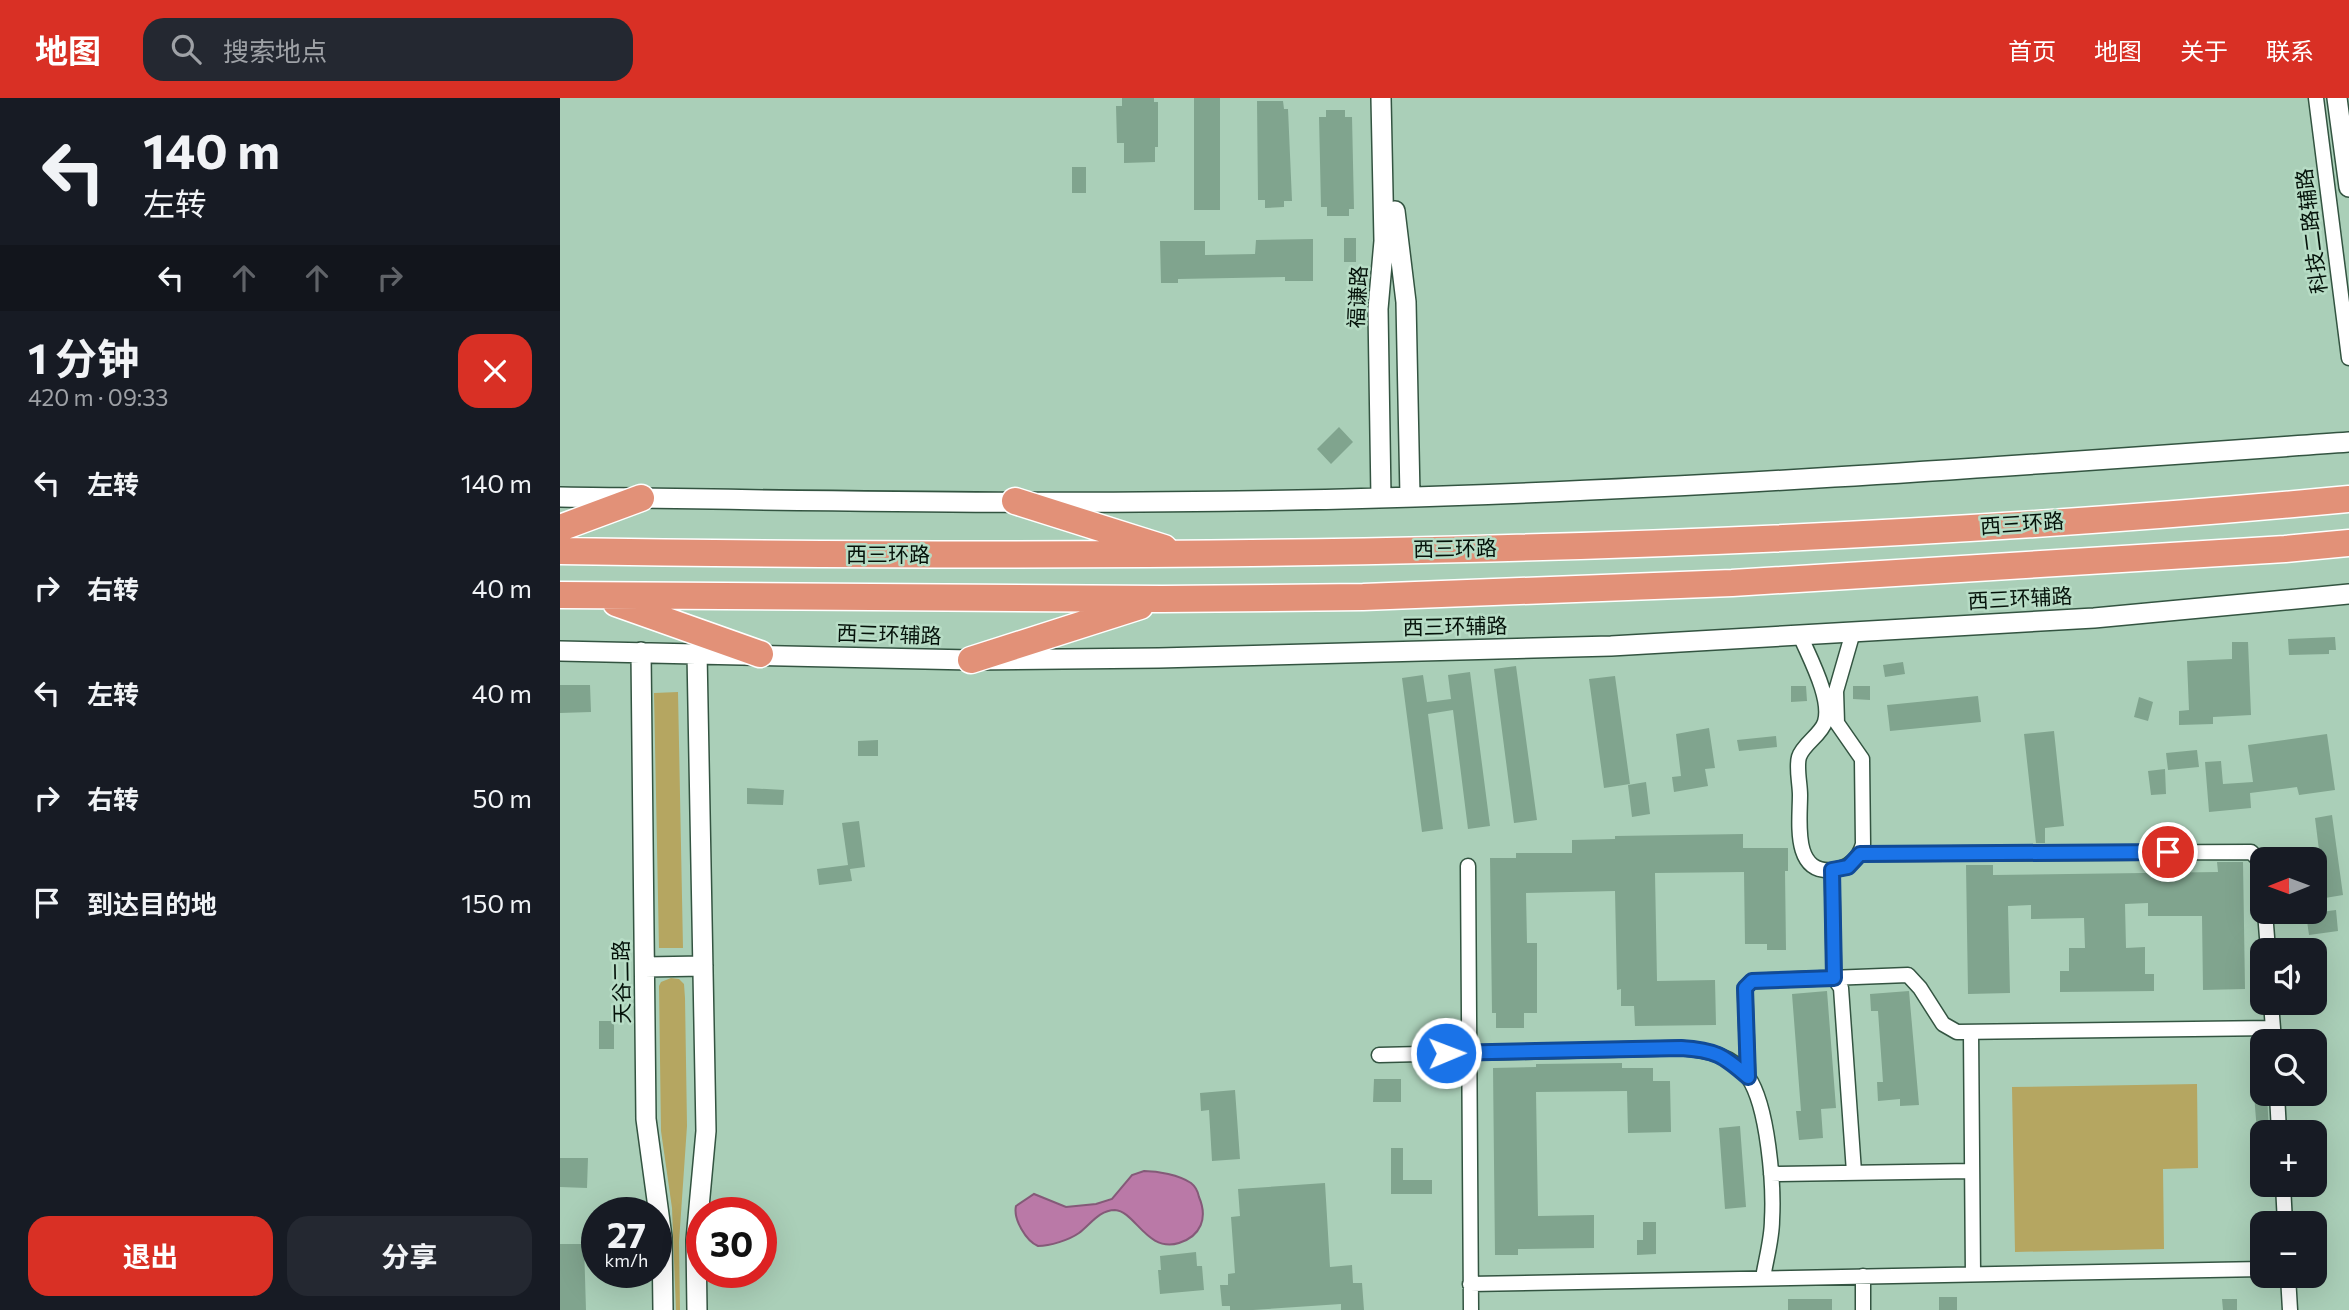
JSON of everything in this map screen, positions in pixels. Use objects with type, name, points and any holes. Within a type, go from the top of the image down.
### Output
[{"type":"highway","points":[[560,528],[642,498]]},
{"type":"highway","name":"西三环路","points":[[560,551],[1189,555],[1531,548],[1932,530],[2349,499]]},
{"type":"highway","points":[[1015,501],[1189,555]]},
{"type":"highway","name":"西三环路","points":[[560,595],[1162,599],[1363,597],[1732,583],[2349,543]]},
{"type":"highway","points":[[594,596],[760,654]]},
{"type":"highway","points":[[971,660],[1162,599]]},
{"type":"main road","name":"福谦路","points":[[1381,98],[1384,241],[1378,309],[1381,498]]},
{"type":"main road","name":"福谦路","points":[[1394,98],[1396,226],[1406,302],[1410,496]]},
{"type":"main road","points":[[2337,98],[2349,187]]},
{"type":"main road","points":[[560,497],[1015,501],[1381,498],[1839,478],[2349,442]]},
{"type":"main road","name":"西三环辅路","points":[[560,651],[971,660],[1159,658],[1611,646],[2094,618],[2349,594]]},
{"type":"main road","name":"天谷二路","points":[[641,652],[646,1119],[662,1237],[663,1310]]},
{"type":"main road","points":[[697,653],[706,1131],[696,1240],[697,1310]]},
{"type":"main road","points":[[645,967],[703,966]]},
{"type":"street","name":"科技二路辅路","points":[[2316,98],[2349,358]]},
{"type":"street","points":[[1800,635],[1824,692],[1825,722],[1799,756],[1800,845],[1807,862],[1818,869],[1832,870],[1848,867],[1860,854],[1863,844],[1862,759],[1837,723],[1836,691],[1853,632]]},
{"type":"street","points":[[1860,854],[2250,852]]},
{"type":"street","points":[[1468,866],[1471,1310]]},
{"type":"street","points":[[1832,870],[1834,978],[1840,988],[1854,1172]]},
{"type":"street","points":[[1763,1278],[1772,1221],[1771,1174],[1763,1117],[1748,1077],[1745,988],[1752,981],[1908,975],[1920,988],[1943,1024],[1957,1032],[2250,1035]]},
{"type":"street","points":[[1971,1032],[1973,1274]]},
{"type":"street","points":[[1379,1055],[1705,1049],[1726,1058],[1748,1077]]},
{"type":"street","points":[[1771,1174],[1972,1171]]},
{"type":"street","points":[[1470,1284],[2250,1269]]},
{"type":"street","points":[[1863,1276],[1863,1310]]},
{"type":"street","points":[[2289,1288],[2290,1310]]},
{"type":"shaded area","points":[[678,692],[683,948],[659,948],[654,693]]},
{"type":"shaded area","points":[[671,978],[679,979],[684,984],[685,998],[687,1126],[679,1242],[680,1310],[676,1310],[672,1197],[661,1131],[661,982]]},
{"type":"shaded area","points":[[2197,1084],[2198,1168],[2163,1169],[2164,1249],[2015,1252],[2012,1087]]},
{"type":"shaded area","points":[[1144,1171],[1175,1176],[1194,1186],[1203,1212],[1201,1225],[1193,1236],[1179,1243],[1158,1242],[1129,1217],[1115,1210],[1099,1215],[1070,1238],[1038,1246],[1029,1239],[1018,1223],[1016,1206],[1034,1194],[1066,1207],[1096,1204],[1112,1199],[1132,1175]]},
{"type":"building","points":[[1122,98],[1154,98],[1154,102],[1158,102],[1158,147],[1155,147],[1155,162],[1124,163],[1124,143],[1117,143],[1116,106],[1122,106]]},
{"type":"building","points":[[1194,98],[1220,98],[1220,210],[1194,210]]},
{"type":"building","points":[[1257,101],[1283,101],[1284,109],[1288,109],[1292,201],[1284,201],[1284,207],[1265,208],[1265,200],[1258,200]]},
{"type":"building","points":[[1326,110],[1345,110],[1345,117],[1352,117],[1354,209],[1349,209],[1349,216],[1327,216],[1327,207],[1321,207],[1319,117],[1326,117]]},
{"type":"building","points":[[1072,167],[1086,167],[1086,193],[1072,193]]},
{"type":"building","points":[[1344,238],[1356,238],[1356,262],[1344,262]]},
{"type":"building","points":[[1313,239],[1313,281],[1285,281],[1285,277],[1178,279],[1178,283],[1161,283],[1160,241],[1205,241],[1205,255],[1255,254],[1256,240]]},
{"type":"building","points":[[1339,427],[1353,442],[1331,464],[1317,449]]},
{"type":"building","points":[[2335,637],[2336,650],[2329,650],[2329,654],[2289,655],[2288,639]]},
{"type":"building","points":[[2232,642],[2248,642],[2251,715],[2213,717],[2213,724],[2179,725],[2179,711],[2189,710],[2187,661],[2232,659]]},
{"type":"building","points":[[1903,662],[1905,674],[1885,677],[1883,665]]},
{"type":"building","points":[[1516,666],[1537,820],[1514,823],[1494,669]]},
{"type":"building","points":[[1470,672],[1490,826],[1468,829],[1453,710],[1428,714],[1443,829],[1422,832],[1402,678],[1423,675],[1427,702],[1451,699],[1448,675]]},
{"type":"building","points":[[1615,676],[1630,784],[1604,788],[1589,679]]},
{"type":"building","points":[[560,685],[590,685],[591,712],[560,713]]},
{"type":"building","points":[[1791,686],[1806,686],[1807,701],[1791,702]]},
{"type":"building","points":[[1853,686],[1870,686],[1870,700],[1853,699]]},
{"type":"building","points":[[1978,696],[1981,722],[1890,731],[1887,705]]},
{"type":"building","points":[[2139,697],[2153,702],[2148,721],[2134,717]]},
{"type":"building","points":[[1709,728],[1715,768],[1705,769],[1708,786],[1674,792],[1672,777],[1681,776],[1676,734]]},
{"type":"building","points":[[2054,731],[2064,826],[2045,828],[2045,843],[2036,843],[2024,734]]},
{"type":"building","points":[[2327,734],[2335,790],[2299,795],[2297,787],[2250,793],[2251,808],[2209,812],[2205,762],[2221,761],[2223,784],[2253,782],[2248,745]]},
{"type":"building","points":[[1776,736],[1777,747],[1739,751],[1737,740]]},
{"type":"building","points":[[878,740],[878,756],[858,756],[858,741]]},
{"type":"building","points":[[2197,750],[2199,767],[2168,770],[2166,753]]},
{"type":"building","points":[[2165,769],[2166,794],[2151,795],[2148,771]]},
{"type":"building","points":[[1646,782],[1650,814],[1632,817],[1628,785]]},
{"type":"building","points":[[747,788],[784,790],[783,805],[747,804]]},
{"type":"building","points":[[2332,815],[2343,895],[2328,898],[2328,847],[2319,847],[2315,818]]},
{"type":"building","points":[[859,821],[865,867],[850,869],[852,881],[819,885],[817,869],[848,865],[842,823]]},
{"type":"building","points":[[1743,834],[1743,848],[1788,848],[1788,871],[1785,871],[1786,950],[1767,950],[1767,944],[1745,944],[1744,872],[1655,873],[1657,981],[1715,980],[1716,1025],[1635,1026],[1634,1006],[1621,1006],[1621,989],[1617,990],[1615,891],[1526,893],[1527,943],[1537,943],[1537,1013],[1524,1013],[1524,1028],[1496,1028],[1496,1013],[1492,1013],[1490,858],[1516,858],[1516,853],[1572,853],[1572,840],[1615,839],[1615,836]]},
{"type":"building","points":[[2217,862],[2243,862],[2245,989],[2203,990],[2202,916],[2148,916],[2148,903],[2125,904],[2126,948],[2145,947],[2145,974],[2154,974],[2154,991],[2060,992],[2060,971],[2069,971],[2069,948],[2085,948],[2084,918],[2031,919],[2031,905],[2008,906],[2010,993],[1968,994],[1966,865],[1993,865],[1993,875],[2218,872]]},
{"type":"building","points":[[2336,910],[2338,931],[2309,935],[2307,924],[2328,924],[2328,911]]},
{"type":"building","points":[[1827,991],[1836,1108],[1821,1109],[1823,1138],[1799,1140],[1796,1111],[1801,1111],[1792,994]]},
{"type":"building","points":[[1909,991],[1919,1105],[1900,1106],[1900,1099],[1878,1101],[1877,1082],[1883,1082],[1878,1011],[1871,1011],[1870,994]]},
{"type":"building","points":[[599,1021],[614,1021],[614,1049],[599,1049]]},
{"type":"building","points":[[1622,1063],[1622,1068],[1653,1068],[1653,1081],[1670,1081],[1671,1132],[1628,1133],[1627,1091],[1536,1092],[1538,1216],[1594,1215],[1594,1248],[1518,1249],[1518,1255],[1495,1255],[1493,1068],[1536,1067],[1536,1064]]},
{"type":"building","points":[[1374,1079],[1401,1079],[1401,1102],[1373,1102]]},
{"type":"building","points":[[1235,1090],[1240,1159],[1212,1161],[1209,1110],[1201,1111],[1200,1093]]},
{"type":"building","points":[[2255,1106],[2268,1106],[2268,1120],[2256,1120]]},
{"type":"building","points":[[1740,1126],[1746,1207],[1725,1209],[1719,1128]]},
{"type":"building","points":[[1391,1148],[1403,1148],[1403,1180],[1432,1180],[1432,1194],[1391,1194]]},
{"type":"building","points":[[560,1158],[588,1158],[587,1188],[560,1187]]},
{"type":"building","points":[[1325,1183],[1330,1267],[1352,1265],[1353,1283],[1362,1283],[1364,1310],[1341,1310],[1341,1304],[1253,1310],[1230,1310],[1230,1306],[1222,1306],[1220,1285],[1228,1285],[1228,1274],[1235,1273],[1231,1217],[1240,1216],[1238,1189]]},
{"type":"building","points":[[1643,1222],[1656,1222],[1656,1254],[1637,1255],[1637,1240],[1643,1240]]},
{"type":"building","points":[[560,1244],[581,1244],[581,1288],[585,1288],[586,1310],[560,1310]]},
{"type":"building","points":[[1196,1252],[1197,1266],[1202,1266],[1204,1290],[1160,1294],[1160,1256]]},
{"type":"building","points":[[1939,1297],[1957,1297],[1957,1310],[1939,1310]]},
{"type":"building","points":[[1788,1299],[1832,1299],[1832,1310],[1788,1310]]},
{"type":"building","points":[[2222,1299],[2237,1299],[2237,1310],[2223,1310]]},
{"type":"route","points":[[1446,1053],[1705,1049],[1726,1058],[1748,1077],[1745,988],[1752,981],[1834,978],[1832,870],[1848,867],[1860,854],[2168,852]]}]
